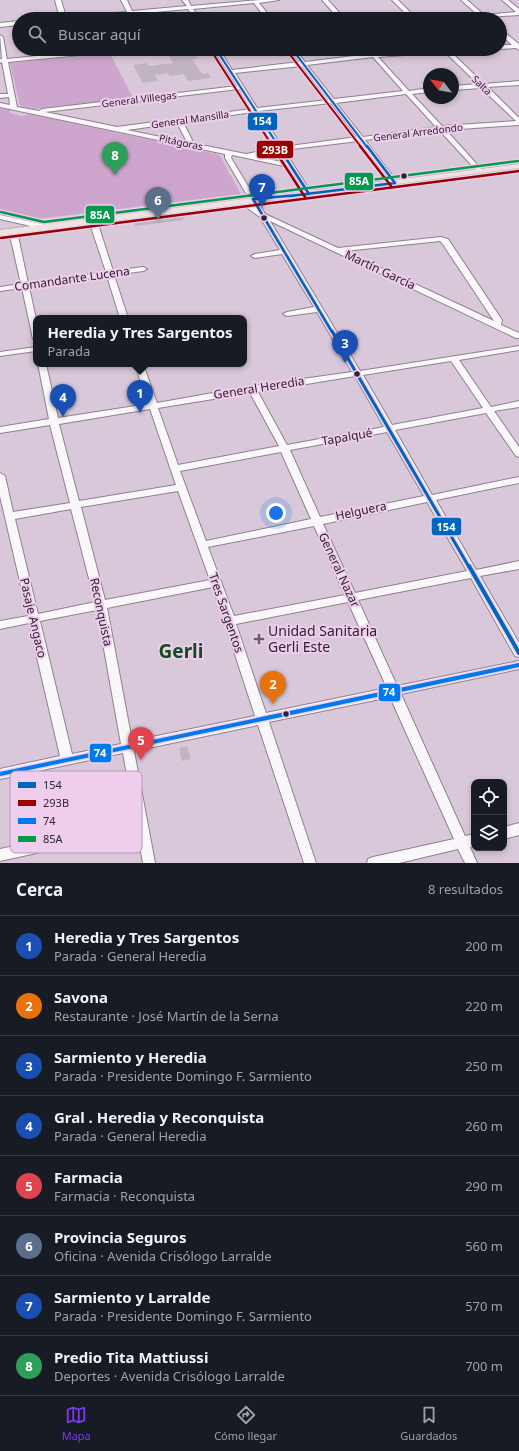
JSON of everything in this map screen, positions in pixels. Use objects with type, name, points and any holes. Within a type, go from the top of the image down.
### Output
[{"type":"main road","points":[[0,233],[519,166]]},
{"type":"street","points":[[58,0],[62,12]]},
{"type":"street","points":[[124,0],[130,12]]},
{"type":"street","points":[[185,0],[193,12]]},
{"type":"street","points":[[143,12],[274,0]]},
{"type":"street","points":[[325,0],[336,12]]},
{"type":"street","points":[[395,0],[407,12]]},
{"type":"street","points":[[464,0],[478,12]]},
{"type":"street","points":[[505,0],[519,12]]},
{"type":"street","points":[[256,2],[264,12]]},
{"type":"street","points":[[507,14],[519,12]]},
{"type":"street","points":[[0,25],[12,24]]},
{"type":"street","points":[[0,37],[2,61],[12,95],[14,108]]},
{"type":"street","points":[[507,37],[518,46]]},
{"type":"street","points":[[507,47],[518,46]]},
{"type":"street","points":[[2,61],[39,56]]},
{"type":"street","points":[[221,56],[309,194]]},
{"type":"street","points":[[297,56],[395,183]]},
{"type":"street","points":[[232,72],[374,56],[480,171]]},
{"type":"street","name":"Salta","points":[[452,56],[519,122]]},
{"type":"street","points":[[459,88],[519,83]]},
{"type":"street","name":"General Villegas","points":[[36,112],[241,87]]},
{"type":"street","name":"General Mansilla","points":[[118,129],[256,110],[423,90]]},
{"type":"street","points":[[0,96],[12,95]]},
{"type":"street","name":"Pitágoras","points":[[0,105],[292,166]]},
{"type":"street","points":[[179,120],[188,140],[188,144]]},
{"type":"street","name":"General Arredondo","points":[[246,156],[281,149],[440,129],[519,122]]},
{"type":"street","points":[[229,152],[228,158],[390,429],[472,574],[519,653]]},
{"type":"street","name":"Martín García","points":[[242,202],[262,215],[519,336]]},
{"type":"street","points":[[0,217],[44,227]]},
{"type":"street","points":[[0,222],[9,219]]},
{"type":"street","points":[[93,221],[123,315]]},
{"type":"street","points":[[13,231],[33,323]]},
{"type":"street","points":[[338,250],[441,239],[445,241],[498,320],[496,325]]},
{"type":"street","points":[[255,256],[284,252]]},
{"type":"street","name":"Comandante Lucena","points":[[0,290],[143,269]]},
{"type":"street","points":[[287,314],[319,309]]},
{"type":"street","name":"General Heredia","points":[[0,430],[519,348]]},
{"type":"street","points":[[0,354],[33,349]]},
{"type":"street","points":[[454,358],[519,454]]},
{"type":"street","name":"Reconquista","points":[[43,367],[54,422],[101,605],[132,771]]},
{"type":"street","name":"Tres Sargentos","points":[[140,367],[215,583],[230,621],[261,720],[310,863]]},
{"type":"street","name":"General Nazar","points":[[252,389],[284,448],[393,691],[468,841],[471,863]]},
{"type":"street","name":"Tapalqué","points":[[175,469],[519,404]]},
{"type":"street","name":"Pasaje Angaco","points":[[0,476],[67,760]]},
{"type":"street","name":"Helguera","points":[[203,545],[428,497],[519,480]]},
{"type":"street","points":[[10,516],[181,487]]},
{"type":"street","points":[[230,621],[519,565]]},
{"type":"street","points":[[0,625],[215,583]]},
{"type":"street","points":[[14,771],[519,665]]},
{"type":"street","points":[[0,774],[10,772]]},
{"type":"street","name":"Reconquista","points":[[142,829],[149,863]]},
{"type":"street","points":[[507,832],[519,829]]},
{"type":"street","points":[[373,863],[468,841]]},
{"type":"street","points":[[0,855],[10,853]]},
{"type":"shaded area","points":[[80,56],[112,56],[133,98],[34,109],[20,106],[10,63]]},
{"type":"shaded area","points":[[0,108],[10,110],[10,113],[21,116],[29,114],[217,154],[220,156],[241,194],[30,220],[0,212]]},
{"type":"shaded area","points":[[279,152],[286,163],[255,157],[255,155]]},
{"type":"building","points":[[169,56],[196,56],[198,59],[192,59],[202,74],[208,73],[211,78],[188,81],[184,74],[170,76],[168,73],[155,75],[158,81],[143,83],[133,65],[148,63],[149,66],[173,63]]},
{"type":"building","points":[[181,214],[184,220],[135,226],[133,220]]},
{"type":"building","points":[[187,746],[191,759],[182,761],[179,748]]},
{"type":"transit line","name":"293B","points":[[215,56],[305,197]]},
{"type":"transit line","name":"154","points":[[220,56],[309,194]]},
{"type":"transit line","name":"293B","points":[[291,56],[391,186]]},
{"type":"transit line","name":"154","points":[[290,196],[395,183],[297,56]]},
{"type":"transit line","name":"85A","points":[[1,212],[44,222],[518,161]]},
{"type":"transit line","name":"293B","points":[[1,238],[519,171]]},
{"type":"transit line","name":"154","points":[[309,194],[253,199],[390,429],[519,653]]},
{"type":"transit line","name":"74","points":[[14,771],[519,665]]},
{"type":"transit line","name":"74","points":[[0,774],[10,772]]},
{"type":"place","name":"Predio Tita Mattiussi","points":[[115,175]]},
{"type":"place","name":"Sarmiento y Larralde","points":[[262,207]]},
{"type":"place","name":"Provincia Seguros","points":[[158,220]]},
{"type":"place","name":"Sarmiento y Heredia","points":[[345,363]]},
{"type":"place","name":"Heredia y Tres Sargentos","points":[[140,413]]},
{"type":"place","name":"Gral . Heredia y Reconquista","points":[[63,417]]},
{"type":"place","name":"Unidad Sanitaria Gerli Este","points":[[259,639]]},
{"type":"place","name":"Savona","points":[[273,704]]},
{"type":"place","name":"Farmacia","points":[[141,760]]},
{"type":"district","name":"Gerli","points":[[181,651]]}]
